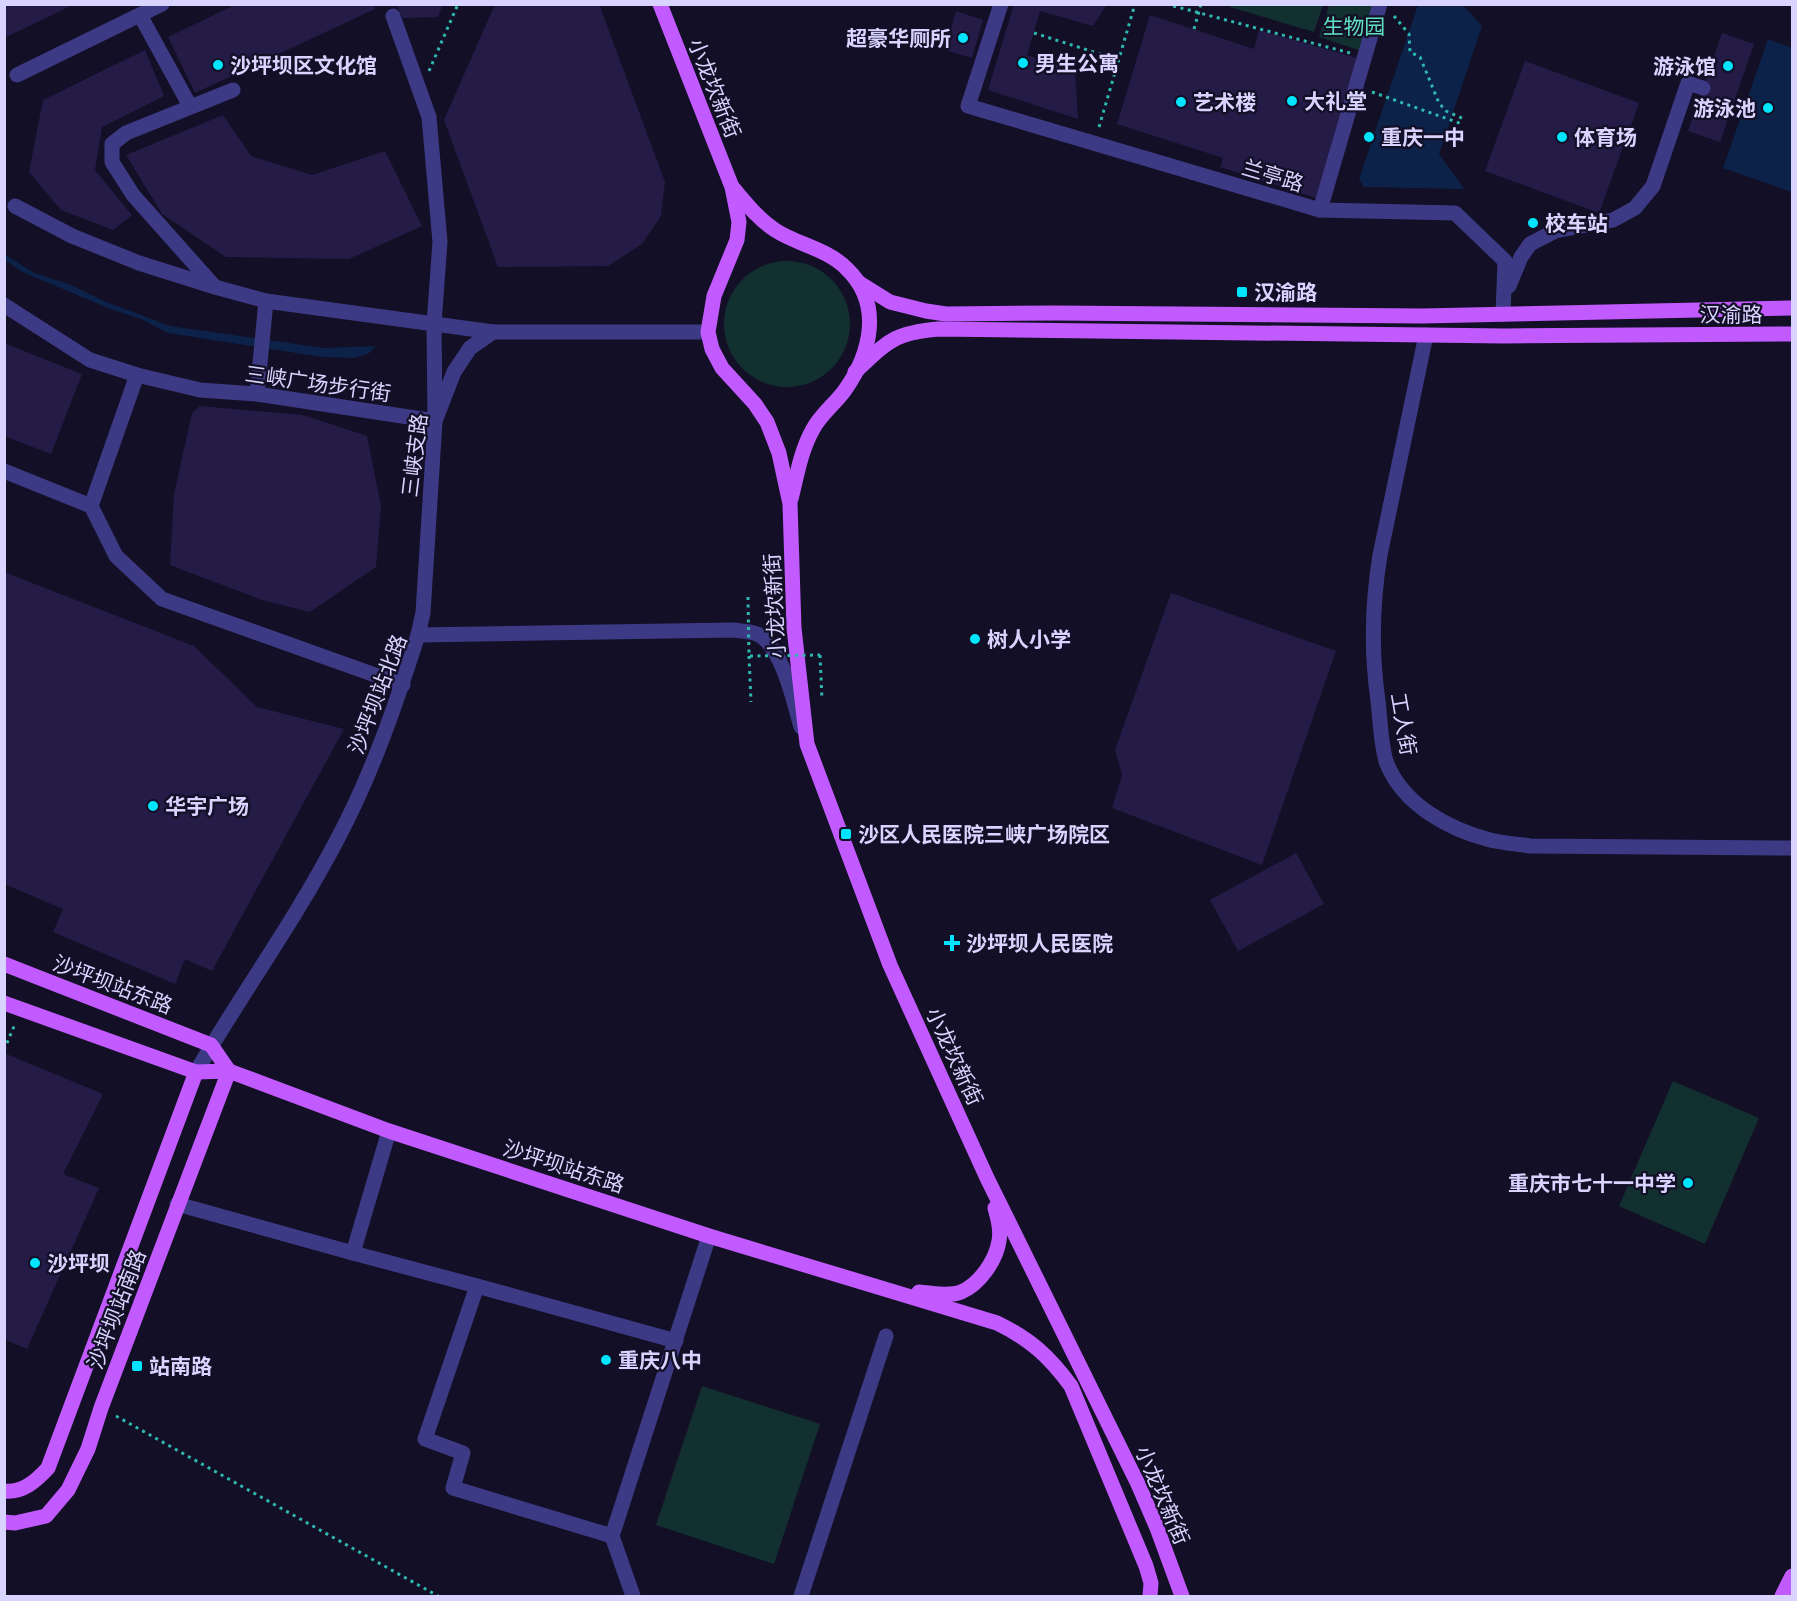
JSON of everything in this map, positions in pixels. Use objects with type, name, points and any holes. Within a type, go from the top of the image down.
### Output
[{"type":"main road","name":"小龙坎新街","points":[[660,4],[732,187],[739,222],[737,240],[714,296],[708,332],[712,349],[722,368],[755,404],[767,422],[780,453],[790,504],[794,627],[807,744],[890,965],[987,1178],[1138,1484],[1182,1596]]},
{"type":"main road","name":"小龙坎新街","points":[[732,187],[757,216],[774,230],[832,258],[847,268],[868,301],[871,316],[864,351],[855,372],[844,391],[814,426],[805,445],[790,504]]},
{"type":"main road","name":"汉渝路","points":[[858,282],[890,302],[946,314],[1054,312],[1423,316],[1792,308]]},
{"type":"main road","name":"汉渝路","points":[[855,372],[884,345],[899,336],[938,329],[1426,335],[1792,334]]},
{"type":"main road","name":"沙坪坝站东路","points":[[4,964],[211,1045]]},
{"type":"main road","name":"沙坪坝站东路","points":[[4,1003],[196,1072],[229,1071],[389,1131],[709,1236],[889,1290]]},
{"type":"main road","points":[[211,1045],[229,1071]]},
{"type":"main road","name":"沙坪坝站南路","points":[[4,1522],[15,1523],[46,1516],[68,1490],[87,1449],[177,1204],[229,1071]]},
{"type":"main road","name":"沙坪坝站南路","points":[[4,1491],[13,1492],[34,1483],[48,1468],[196,1072]]},
{"type":"main road","points":[[889,1290],[940,1294],[960,1292],[975,1283],[984,1273],[993,1258],[999,1240],[999,1224],[987,1178]]},
{"type":"main road","name":"小龙坎新街","points":[[889,1290],[997,1323],[1020,1334],[1055,1364],[1071,1386],[1146,1566],[1151,1583],[1150,1596]]},
{"type":"main road","points":[[1782,1596],[1792,1576]]},
{"type":"street","points":[[17,75],[162,4]]},
{"type":"street","name":"兰亭路","points":[[1001,4],[968,106],[1320,210],[1455,213],[1505,261],[1503,314]]},
{"type":"street","points":[[1320,210],[1365,57],[1384,7]]},
{"type":"street","points":[[140,15],[190,106]]},
{"type":"street","points":[[393,16],[429,117],[440,242],[434,324],[435,421]]},
{"type":"street","points":[[1505,297],[1521,257],[1530,244],[1555,231],[1613,220],[1635,208],[1653,186],[1688,83],[1703,88]]},
{"type":"street","points":[[215,287],[133,195],[112,162],[112,144],[126,134],[233,90]]},
{"type":"street","points":[[15,206],[72,236],[129,260],[266,301],[493,332],[708,332]]},
{"type":"street","points":[[257,394],[266,301]]},
{"type":"street","name":"三峡广场步行街","points":[[4,305],[90,360],[137,375],[200,390],[257,394],[435,421]]},
{"type":"street","name":"三峡支路","points":[[418,635],[423,613],[435,421],[454,372],[470,348],[493,332]]},
{"type":"street","name":"工人街","points":[[1426,335],[1374,591],[1374,668],[1386,762],[1402,788],[1425,810],[1455,828],[1491,840],[1530,846],[1792,848]]},
{"type":"street","points":[[91,506],[137,375]]},
{"type":"street","points":[[4,471],[91,506],[116,556],[162,599],[403,685]]},
{"type":"street","name":"沙坪坝站北路","points":[[196,1072],[338,840],[365,783],[403,685],[418,635],[733,630],[756,634],[768,642],[780,663],[807,744]]},
{"type":"street","points":[[353,1254],[389,1131]]},
{"type":"street","points":[[177,1204],[676,1341]]},
{"type":"street","points":[[633,1596],[612,1536],[709,1236]]},
{"type":"street","points":[[477,1286],[425,1439],[463,1453],[453,1488],[612,1536]]},
{"type":"street","points":[[801,1596],[886,1336]]},
{"type":"path","points":[[421,92],[458,4]]},
{"type":"path","points":[[1094,144],[1135,4]]},
{"type":"path","points":[[1166,4],[1365,57]]},
{"type":"path","points":[[1194,29],[1201,4]]},
{"type":"path","points":[[1384,7],[1408,34],[1410,52],[1420,57],[1438,103],[1454,116],[1464,119]]},
{"type":"path","points":[[1034,33],[1119,60]]},
{"type":"path","points":[[1384,95],[1462,124]]},
{"type":"path","points":[[748,597],[751,702]]},
{"type":"path","points":[[749,656],[820,656],[822,700]]},
{"type":"path","points":[[4,1050],[21,1009]]},
{"type":"path","points":[[101,1408],[438,1596]]},
{"type":"green space","points":[[1231,4],[1323,5],[1314,32],[1230,7]]},
{"type":"green space","name":"生物园","points":[[1329,5],[1383,5],[1368,53],[1319,37]]},
{"type":"green space","points":[[787,261],[811,266],[831,280],[845,300],[850,324],[845,348],[831,368],[811,382],[787,387],[763,382],[743,368],[729,348],[724,324],[729,300],[743,280],[763,266]]},
{"type":"green space","points":[[1673,1081],[1759,1118],[1705,1244],[1619,1206]]},
{"type":"green space","points":[[702,1386],[820,1424],[774,1564],[656,1525]]},
{"type":"water","points":[[1418,5],[1463,5],[1482,26],[1439,154],[1464,189],[1364,187],[1359,179]]},
{"type":"water","name":"游泳池","points":[[1768,39],[1792,48],[1792,192],[1723,168]]},
{"type":"water","points":[[4,254],[34,273],[69,284],[104,301],[170,326],[324,348],[376,346],[368,354],[354,358],[322,357],[168,333],[141,319],[113,310],[22,272],[5,260]]},
{"type":"building","points":[[4,4],[75,4],[4,38]]},
{"type":"building","name":"沙坪坝区文化馆","points":[[237,4],[373,4],[375,9],[195,93],[168,37]]},
{"type":"building","points":[[396,4],[443,4],[438,17],[403,18]]},
{"type":"building","points":[[495,4],[599,4],[665,182],[661,216],[642,244],[608,266],[498,267],[444,120]]},
{"type":"building","name":"男生公寓","points":[[1014,4],[1107,4],[1093,26],[1040,11],[1027,55],[1075,71],[1078,119],[988,90]]},
{"type":"building","name":"超豪华厕所","points":[[956,11],[983,20],[972,58],[945,50]]},
{"type":"building","points":[[1150,15],[1254,49],[1259,30],[1357,58],[1319,199],[1220,167],[1223,158],[1117,124]]},
{"type":"building","name":"游泳馆","points":[[1722,33],[1754,44],[1720,142],[1688,131]]},
{"type":"building","points":[[145,50],[164,96],[102,127],[95,170],[132,215],[113,230],[61,210],[29,172],[43,100]]},
{"type":"building","name":"体育场","points":[[1525,61],[1639,103],[1599,213],[1485,171]]},
{"type":"building","points":[[223,115],[251,156],[312,175],[385,151],[422,226],[349,259],[226,257],[162,214],[126,155]]},
{"type":"building","points":[[4,343],[82,374],[51,454],[4,436]]},
{"type":"building","points":[[200,406],[303,415],[367,436],[381,506],[376,567],[310,612],[262,600],[170,565],[174,494],[192,413]]},
{"type":"building","name":"华宇广场","points":[[4,572],[194,646],[257,707],[344,729],[212,971],[185,959],[175,984],[53,932],[63,909],[4,884]]},
{"type":"building","points":[[1171,593],[1336,651],[1262,865],[1112,808],[1122,775],[1115,750]]},
{"type":"building","points":[[1296,853],[1324,904],[1238,951],[1210,900]]},
{"type":"building","name":"沙坪坝","points":[[4,1053],[103,1094],[63,1174],[99,1188],[27,1349],[4,1339]]},
{"type":"place","name":"超豪华厕所","points":[[963,38]]},
{"type":"place","name":"男生公寓","points":[[1023,63]]},
{"type":"place","name":"沙坪坝区文化馆","points":[[218,65]]},
{"type":"place","name":"游泳馆","points":[[1728,66]]},
{"type":"place","name":"大礼堂","points":[[1292,101]]},
{"type":"place","name":"艺术楼","points":[[1181,102]]},
{"type":"place","name":"游泳池","points":[[1768,108]]},
{"type":"place","name":"重庆一中","points":[[1369,137]]},
{"type":"place","name":"体育场","points":[[1562,137]]},
{"type":"place","name":"校车站","points":[[1533,223]]},
{"type":"place","name":"汉渝路","points":[[1242,292]]},
{"type":"place","name":"树人小学","points":[[975,639]]},
{"type":"place","name":"华宇广场","points":[[153,806]]},
{"type":"place","name":"沙区人民医院三峡广场院区","points":[[846,834]]},
{"type":"place","name":"沙坪坝人民医院","points":[[952,943]]},
{"type":"place","name":"重庆市七十一中学","points":[[1688,1183]]},
{"type":"place","name":"沙坪坝","points":[[35,1263]]},
{"type":"place","name":"重庆八中","points":[[606,1360]]},
{"type":"place","name":"站南路","points":[[137,1366]]}]
